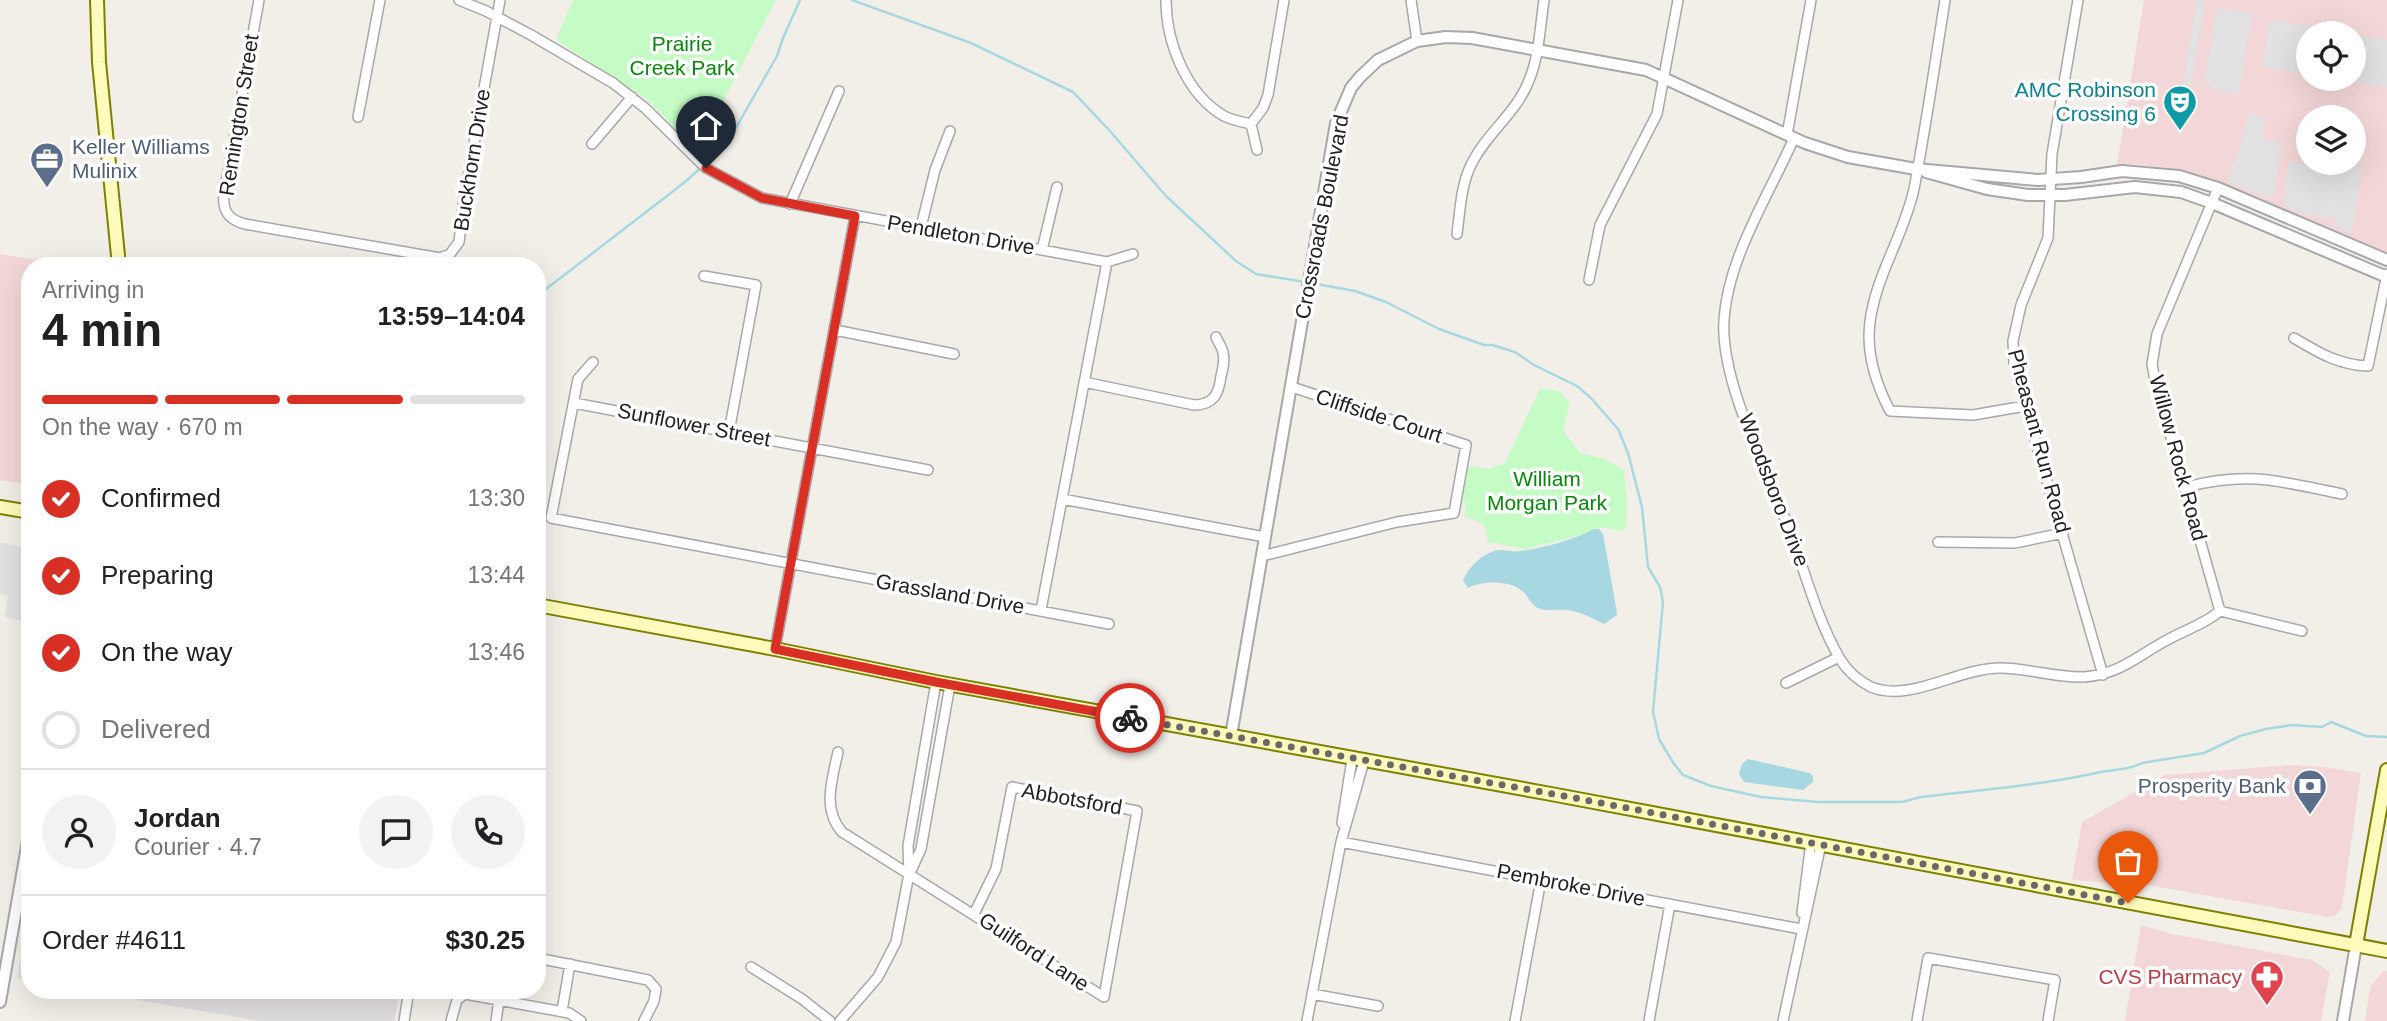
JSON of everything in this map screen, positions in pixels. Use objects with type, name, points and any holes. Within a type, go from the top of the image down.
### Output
[{"type":"main road","points":[[97,0],[96,32],[118,257]]},
{"type":"main road","points":[[0,507],[21,510]]},
{"type":"main road","points":[[546,606],[950,685],[1816,843],[2387,951]]},
{"type":"main road","points":[[2356,945],[2387,770]]},
{"type":"street","name":"Remington Street","points":[[239,223],[227,214],[223,202],[259,0]]},
{"type":"street","points":[[358,117],[380,0]]},
{"type":"street","name":"Pendleton Drive","points":[[458,0],[498,17],[596,72],[632,97],[702,164],[762,198],[1107,262]]},
{"type":"street","name":"Buckhorn Drive","points":[[442,257],[450,254],[459,242],[475,133],[500,0]]},
{"type":"street","points":[[1166,0],[1166,15],[1177,57],[1192,84],[1202,97],[1224,116],[1251,124]]},
{"type":"street","points":[[1257,150],[1251,124],[1263,108],[1268,95],[1284,0]]},
{"type":"street","points":[[1411,0],[1417,41]]},
{"type":"street","points":[[1457,234],[1471,165],[1527,86],[1544,0]]},
{"type":"street","points":[[1589,280],[1600,225],[1655,121],[1678,0]]},
{"type":"street","name":"Woodsboro Drive","points":[[1811,0],[1791,136],[1734,270],[1725,307],[1724,340],[1727,363],[1736,391],[1839,657],[1856,680],[1889,692],[1979,670],[2019,669],[2071,677],[2103,674],[2130,664],[2168,639],[2209,621],[2220,611]]},
{"type":"street","points":[[1945,0],[1914,189],[1903,226],[1880,280],[1870,312],[1868,334],[1871,359],[1890,411],[1973,415],[2025,406]]},
{"type":"street","name":"Pheasant Run Road","points":[[2078,0],[2052,153],[2048,238],[2021,305],[2012,341],[2014,363],[2025,406],[2103,674]]},
{"type":"street","name":"Crossroads Boulevard","points":[[1231,736],[1334,134],[1345,100],[1367,69],[1394,50],[1417,41],[1458,37],[1620,64],[1664,78],[1837,155],[1916,169],[2039,180],[2122,171],[2179,176],[2218,188],[2387,260]]},
{"type":"street","points":[[790,204],[839,91]]},
{"type":"street","points":[[592,144],[632,97]]},
{"type":"street","points":[[921,227],[932,178],[950,131]]},
{"type":"street","name":"Crossroads Boulevard","points":[[1916,169],[1987,189],[2028,195],[2065,195],[2124,187],[2180,192],[2387,276]]},
{"type":"street","points":[[1042,250],[1057,187]]},
{"type":"street","name":"Willow Rock Road","points":[[2218,188],[2157,334],[2153,354],[2155,381],[2220,611]]},
{"type":"street","points":[[775,649],[855,216]]},
{"type":"street","name":"Buckhorn Drive","points":[[239,223],[387,247],[431,257]]},
{"type":"street","points":[[1107,262],[1133,254]]},
{"type":"street","name":"Grassland Drive","points":[[574,403],[551,518],[1041,610],[1107,262]]},
{"type":"street","points":[[704,276],[755,285],[729,432]]},
{"type":"street","points":[[2294,338],[2335,361],[2368,366],[2387,276]]},
{"type":"street","points":[[835,330],[954,354]]},
{"type":"street","points":[[1084,382],[1194,405],[1205,404],[1214,398],[1220,386],[1223,353],[1216,337]]},
{"type":"street","points":[[574,403],[578,379],[593,362]]},
{"type":"street","name":"Cliffside Court","points":[[1262,556],[1397,522],[1454,513],[1459,487],[1466,445],[1292,387]]},
{"type":"street","name":"Sunflower Street","points":[[574,403],[928,470]]},
{"type":"street","points":[[2186,487],[2218,479],[2256,477],[2342,494]]},
{"type":"street","points":[[1062,499],[1265,537]]},
{"type":"street","points":[[1938,542],[2015,543],[2063,533]]},
{"type":"street","points":[[1041,610],[1109,624]]},
{"type":"street","points":[[2220,611],[2302,631]]},
{"type":"street","points":[[1786,683],[1839,657]]},
{"type":"street","points":[[840,1021],[878,977],[894,949],[900,930],[909,874],[908,846],[936,682]]},
{"type":"street","points":[[909,874],[921,849],[950,685]]},
{"type":"street","name":"Guilford Lane","points":[[838,752],[830,811],[842,832],[1104,997],[1137,811]]},
{"type":"street","points":[[1307,1021],[1358,760]]},
{"type":"street","name":"Abbotsford","points":[[974,914],[996,869],[1012,787],[1137,811]]},
{"type":"street","name":"Pembroke Drive","points":[[1341,842],[1801,929]]},
{"type":"street","points":[[1783,1021],[1816,843]]},
{"type":"street","points":[[1515,1021],[1541,880]]},
{"type":"street","points":[[0,1002],[21,881]]},
{"type":"street","points":[[1649,1021],[1670,904]]},
{"type":"street","points":[[2343,1021],[2356,945]]},
{"type":"street","points":[[1917,1021],[1928,958],[2055,980],[2048,1021]]},
{"type":"street","points":[[546,960],[648,980],[656,989],[654,1001],[644,1021]]},
{"type":"street","points":[[562,1011],[570,964]]},
{"type":"street","points":[[751,967],[802,999],[830,1021]]},
{"type":"street","points":[[1312,994],[1378,1006]]},
{"type":"street","points":[[404,1021],[408,999]]},
{"type":"street","points":[[451,1021],[458,999]]},
{"type":"street","points":[[493,999],[562,1011],[578,1017],[581,1021]]},
{"type":"street","points":[[496,1021],[499,1000]]},
{"type":"shaded area","points":[[2144,0],[2387,0],[2387,253],[2236,190],[2176,169],[2137,164],[2117,165]]},
{"type":"shaded area","points":[[2197,0],[2205,0],[2189,96],[2181,94]]},
{"type":"shaded area","points":[[2217,8],[2252,14],[2239,94],[2210,89],[2210,85],[2204,84]]},
{"type":"shaded area","points":[[2269,20],[2296,24],[2296,72],[2262,66]]},
{"type":"shaded area","points":[[2366,36],[2387,40],[2387,87],[2366,84]]},
{"type":"shaded area","points":[[2248,114],[2266,117],[2262,139],[2282,143],[2273,199],[2227,182],[2240,149]]},
{"type":"shaded area","points":[[2289,161],[2296,162],[2296,175],[2361,175],[2352,234],[2335,227],[2336,219],[2298,212],[2283,205]]},
{"type":"shaded area","points":[[0,254],[21,257],[21,484],[0,480]]},
{"type":"shaded area","points":[[0,542],[21,547],[21,621],[5,617],[8,596],[0,594]]},
{"type":"shaded area","points":[[2291,765],[2361,773],[2342,908],[2335,916],[2328,917],[2148,885],[2072,880],[2082,822],[2165,775]]},
{"type":"shaded area","points":[[2141,925],[2172,934],[2312,960],[2330,972],[2321,1021],[2125,1021]]},
{"type":"shaded area","points":[[21,956],[21,979],[17,978]]},
{"type":"shaded area","points":[[2383,971],[2387,971],[2387,1021],[2365,1021],[2370,987]]},
{"type":"shaded area","points":[[133,999],[398,999],[394,1021],[259,1021]]},
{"type":"green space","name":"Prairie Creek Park","points":[[573,0],[776,0],[697,151],[648,100],[556,40]]},
{"type":"green space","name":"William Morgan Park","points":[[1540,389],[1559,391],[1570,403],[1563,430],[1580,453],[1602,458],[1624,470],[1627,508],[1624,531],[1600,527],[1577,536],[1525,549],[1488,542],[1485,526],[1464,517],[1466,508],[1463,497],[1468,466],[1488,469],[1505,463]]},
{"type":"water","points":[[1599,529],[1603,534],[1617,615],[1604,624],[1573,611],[1540,609],[1521,590],[1509,584],[1487,583],[1468,588],[1463,580],[1476,562],[1494,551],[1540,548]]},
{"type":"water","points":[[1748,759],[1810,773],[1813,782],[1803,790],[1744,782],[1739,774],[1742,764]]},
{"type":"waterway","points":[[546,289],[685,182],[726,145],[777,56],[800,0]]},
{"type":"waterway","points":[[852,0],[971,43],[1073,92],[1166,196],[1236,261],[1256,274],[1305,282]]},
{"type":"waterway","points":[[1311,283],[1355,291],[1386,302],[1439,329],[1484,345],[1515,352],[1534,365],[1577,386],[1618,429],[1628,453],[1642,507],[1648,567],[1660,587],[1663,602],[1653,712],[1659,739],[1683,775],[1711,786],[1761,797],[1818,802],[1902,802],[1921,797],[2079,777],[2204,753],[2240,736],[2292,725],[2322,727],[2331,722],[2366,736],[2387,737]]},
{"type":"way so far","points":[[1130,718],[1564,796],[2128,903]]},
{"type":"place","name":"AMC Robinson Crossing 6","points":[[2180,132]]},
{"type":"place","name":"Keller Williams Mulinix","points":[[47,189]]},
{"type":"place","name":"Prosperity Bank","points":[[2310,816]]},
{"type":"place","name":"CVS Pharmacy","points":[[2267,1007]]},
{"type":"route","points":[[706,168],[747,192],[774,202],[855,216],[775,649],[1130,718]]}]
